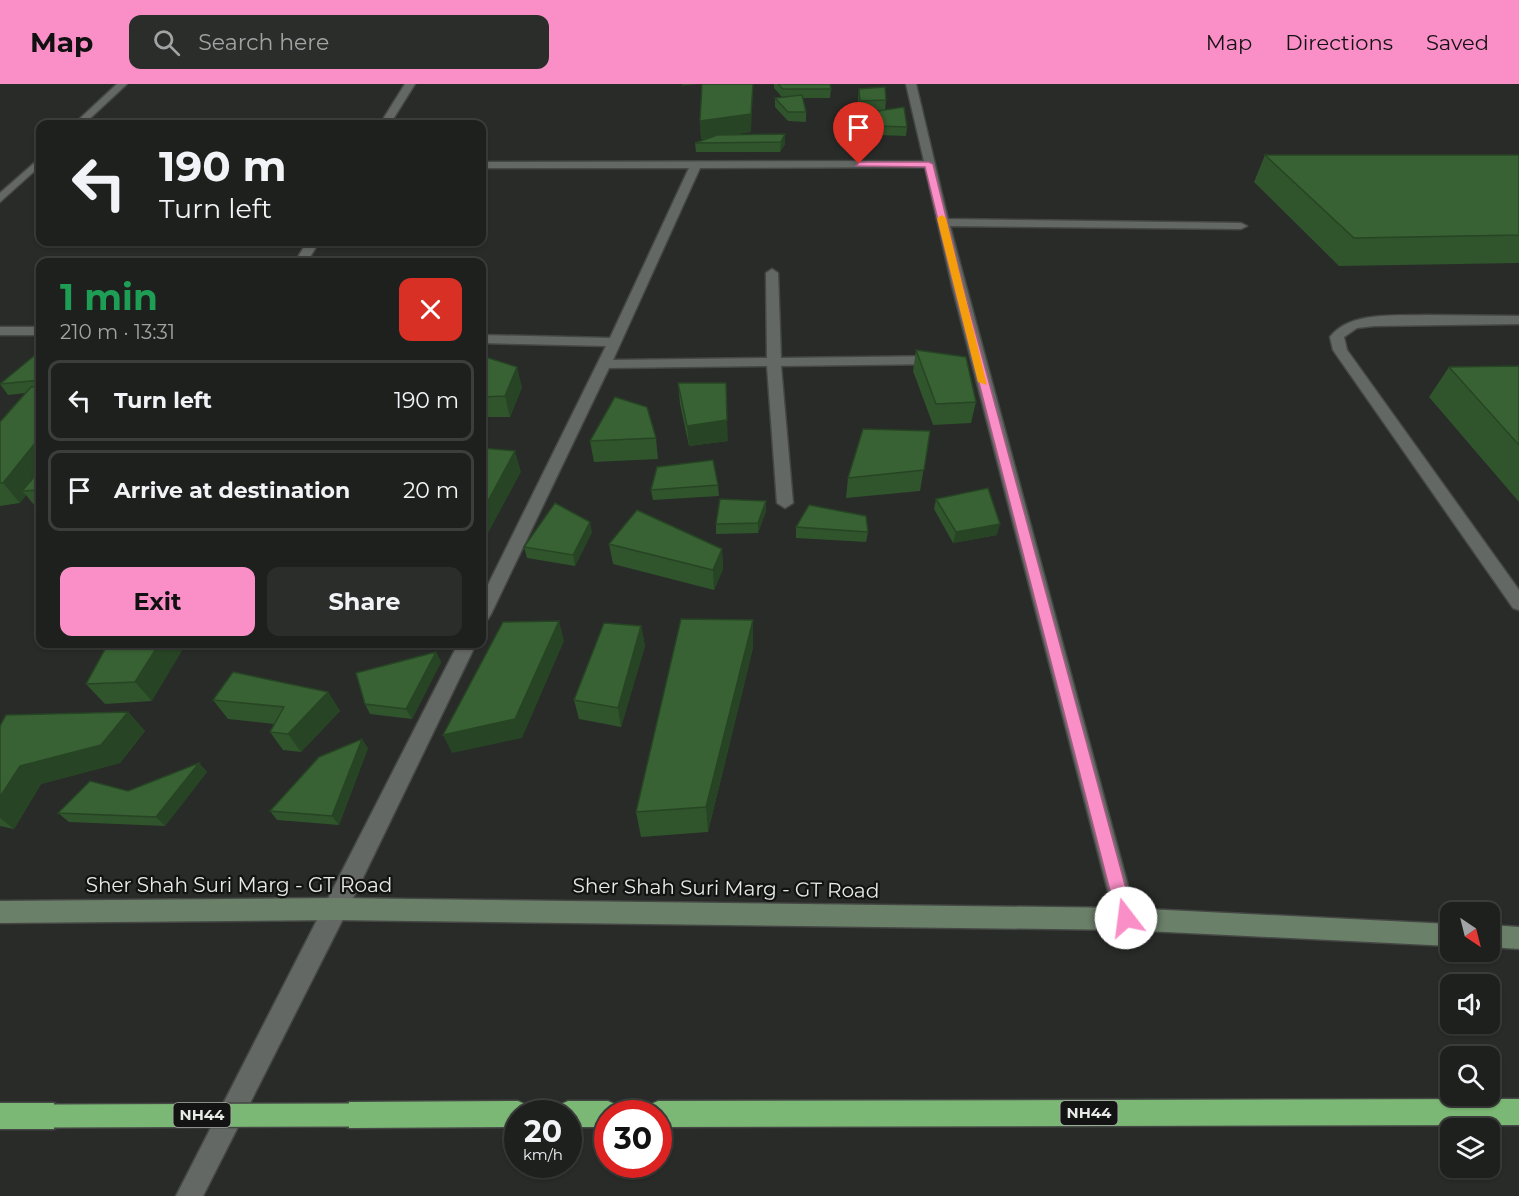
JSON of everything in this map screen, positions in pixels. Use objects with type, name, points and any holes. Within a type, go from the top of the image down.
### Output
[{"type":"highway","name":"NH44","points":[[672,1114],[1519,1112]]},
{"type":"highway","name":"NH44","points":[[0,1116],[504,1114]]},
{"type":"street","points":[[83,120],[122,84]]},
{"type":"street","points":[[388,120],[410,84]]},
{"type":"street","points":[[911,84],[943,222],[966,359],[1126,918]]},
{"type":"street","points":[[486,165],[929,164]]},
{"type":"street","points":[[0,199],[36,165]]},
{"type":"street","points":[[486,606],[615,342],[696,165]]},
{"type":"street","points":[[943,222],[1241,226]]},
{"type":"street","points":[[772,273],[774,362],[785,503]]},
{"type":"street","points":[[1519,320],[1382,321],[1359,324],[1342,330],[1337,337],[1340,350],[1519,603]]},
{"type":"street","points":[[0,331],[36,331]]},
{"type":"street","points":[[486,339],[615,342]]},
{"type":"street","points":[[604,364],[966,359]]},
{"type":"street","points":[[189,1196],[336,909],[465,648]]},
{"type":"street","name":"Sher Shah Suri Marg - GT Road","points":[[0,912],[336,909],[1126,918],[1440,934]]},
{"type":"street","points":[[1500,937],[1519,938]]},
{"type":"building","points":[[702,84],[753,84],[751,114],[700,121]]},
{"type":"building","points":[[778,84],[830,84],[831,89],[783,89]]},
{"type":"building","points":[[885,87],[886,100],[860,101],[859,89]]},
{"type":"building","points":[[802,95],[806,112],[788,112],[775,98]]},
{"type":"building","points":[[904,107],[907,127],[878,126],[865,113]]},
{"type":"building","points":[[785,134],[781,142],[695,143],[717,135]]},
{"type":"building","points":[[1265,155],[1519,155],[1519,235],[1354,238]]},
{"type":"building","points":[[916,350],[966,357],[976,402],[936,404]]},
{"type":"building","points":[[36,354],[36,380],[0,384]]},
{"type":"building","points":[[486,357],[517,367],[505,396],[486,397]]},
{"type":"building","points":[[1519,366],[1519,445],[1449,367]]},
{"type":"building","points":[[678,383],[726,383],[727,420],[687,426]]},
{"type":"building","points":[[36,386],[36,442],[3,483],[0,483],[0,422],[31,387]]},
{"type":"building","points":[[615,397],[647,407],[656,438],[590,441]]},
{"type":"building","points":[[863,429],[930,431],[924,470],[848,478]]},
{"type":"building","points":[[486,448],[515,451],[486,505]]},
{"type":"building","points":[[713,460],[718,485],[651,490],[657,467]]},
{"type":"building","points":[[36,475],[36,490],[22,491]]},
{"type":"building","points":[[988,488],[1000,524],[956,532],[936,499]]},
{"type":"building","points":[[720,499],[766,501],[758,523],[716,524]]},
{"type":"building","points":[[555,503],[590,522],[573,555],[524,547]]},
{"type":"building","points":[[809,505],[866,516],[868,532],[796,527]]},
{"type":"building","points":[[637,510],[722,549],[713,570],[609,544]]},
{"type":"building","points":[[681,619],[753,620],[706,807],[636,812]]},
{"type":"building","points":[[559,621],[515,719],[443,735],[503,622]]},
{"type":"building","points":[[604,623],[641,626],[618,708],[574,700]]},
{"type":"building","points":[[106,648],[156,648],[135,682],[86,684]]},
{"type":"building","points":[[436,652],[406,709],[365,704],[356,673]]},
{"type":"building","points":[[233,672],[328,692],[288,734],[270,732],[284,707],[213,700]]},
{"type":"building","points":[[128,712],[101,745],[20,766],[0,797],[0,726],[6,715]]},
{"type":"building","points":[[362,739],[332,816],[270,811],[319,757]]},
{"type":"building","points":[[199,763],[156,817],[58,813],[90,781],[128,791]]},
{"type":"slow traffic","points":[[942,218],[984,382]]},
{"type":"route","points":[[859,164],[929,164],[958,286],[1126,918]]}]
